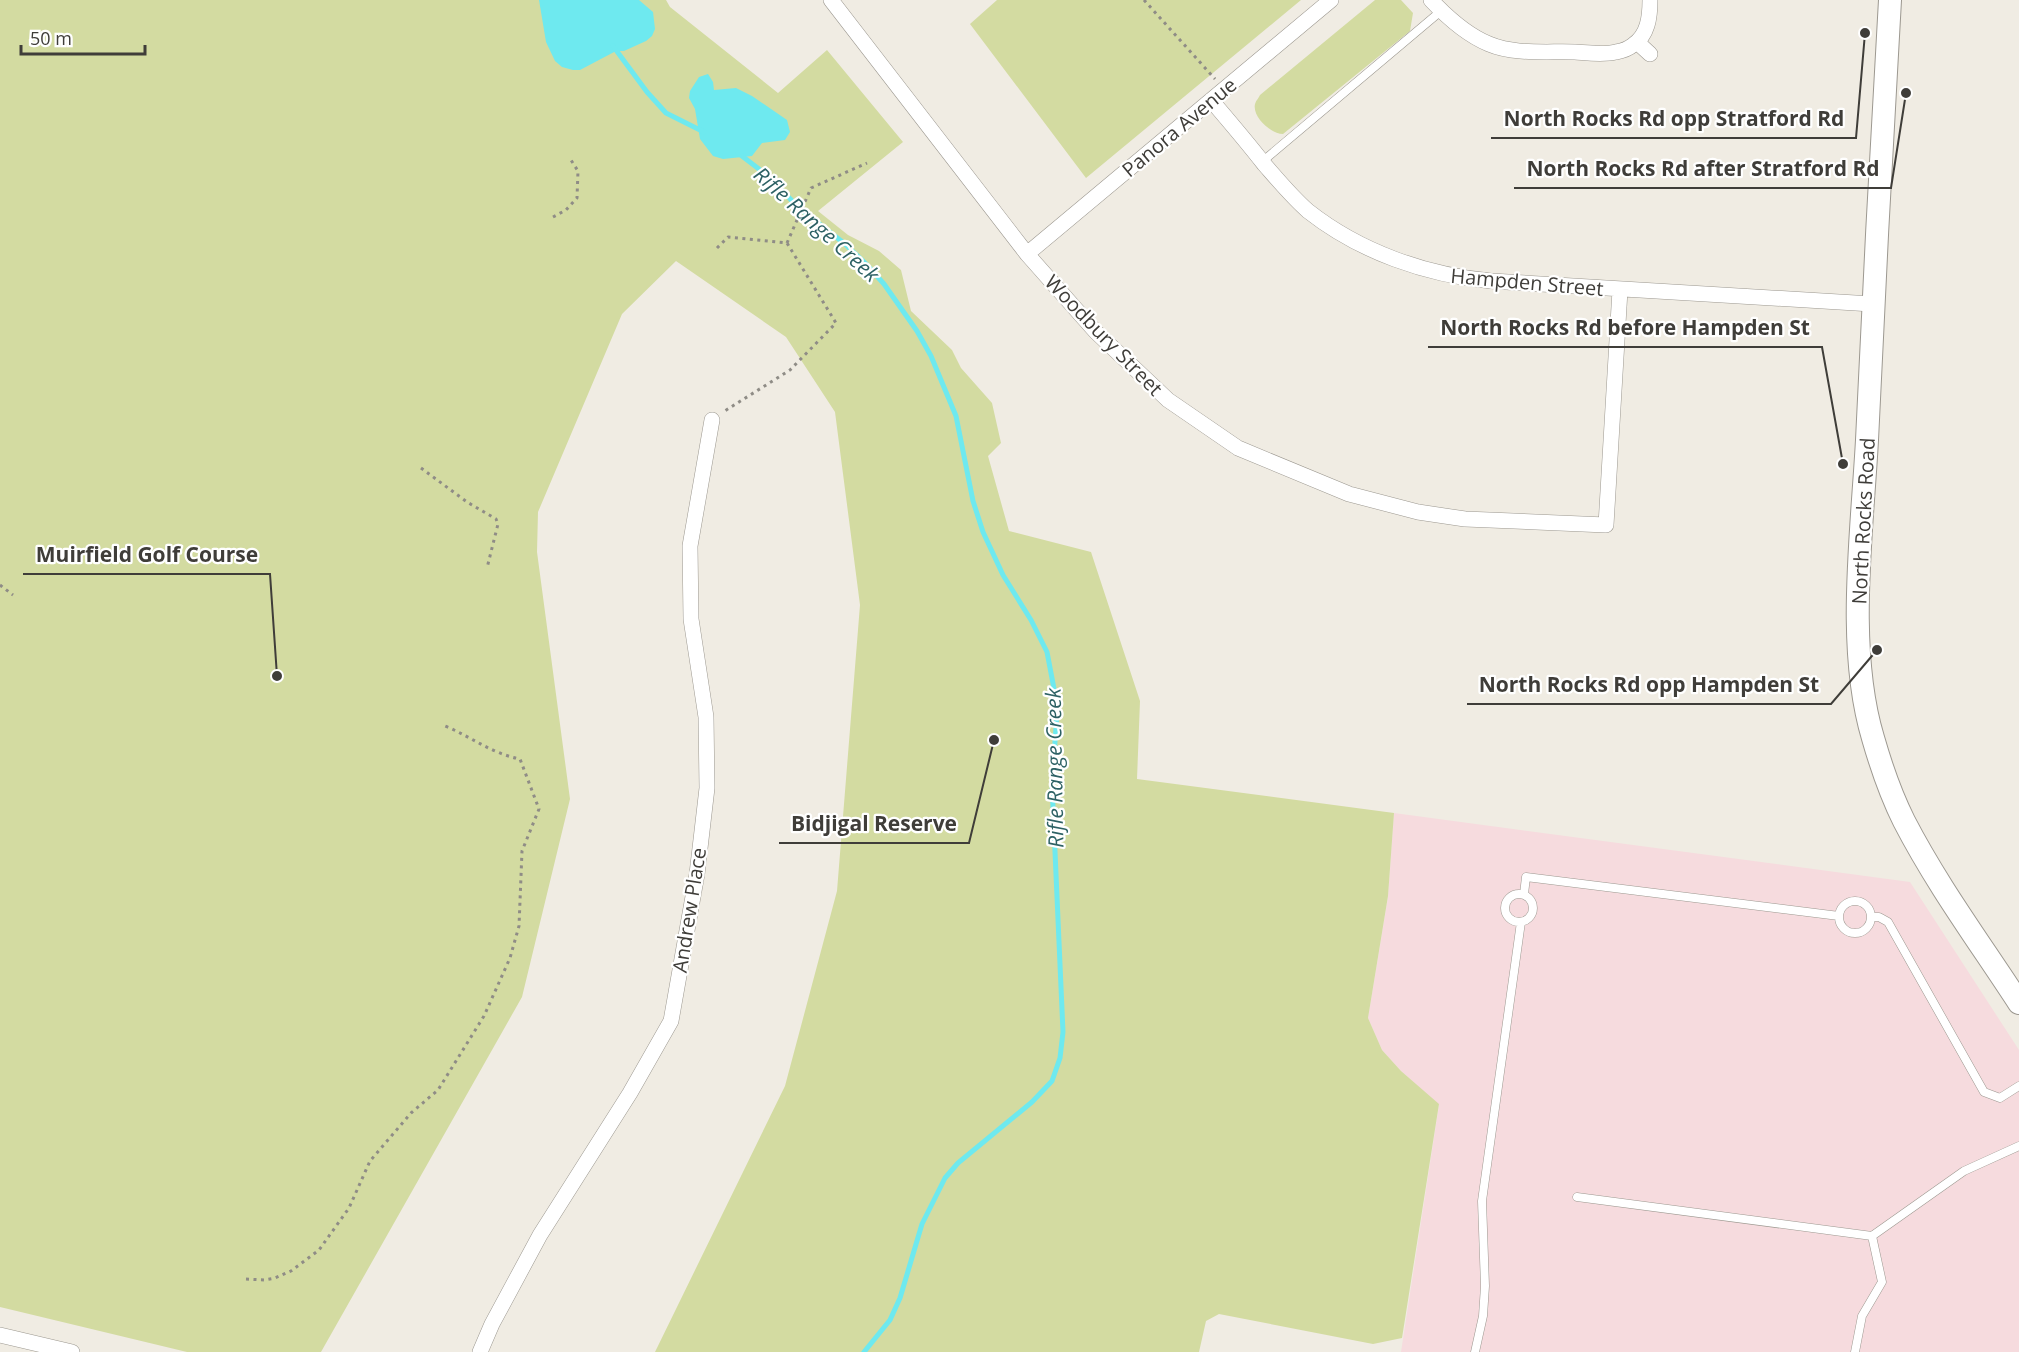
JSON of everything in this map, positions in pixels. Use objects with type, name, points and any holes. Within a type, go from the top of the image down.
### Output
[{"type":"main road","name":"North Rocks Road","points":[[1890,0],[1872,304],[1859,617],[1860,659],[1872,736],[1903,819],[1928,864],[2019,1003]]},
{"type":"street","name":"Woodbury Street","points":[[831,0],[1027,254],[1096,332],[1168,400],[1238,448],[1349,494],[1418,512],[1465,519],[1606,525],[1620,290]]},
{"type":"street","name":"Panora Avenue","points":[[1027,254],[1331,0]]},
{"type":"street","points":[[1436,5],[1477,38],[1498,48],[1521,51],[1609,53],[1625,50],[1637,42],[1648,23],[1650,0]]},
{"type":"street","points":[[1637,42],[1650,54]]},
{"type":"street","name":"Hampden Street","points":[[1211,100],[1307,210],[1330,226],[1394,259],[1458,278],[1620,290],[1872,304]]},
{"type":"street","name":"Andrew Place","points":[[480,1352],[492,1324],[540,1234],[630,1093],[671,1021],[697,874],[707,788],[706,717],[691,619],[690,546],[712,420]]},
{"type":"street","points":[[0,1335],[72,1352]]},
{"type":"lane","points":[[1263,161],[1436,5]]},
{"type":"lane","points":[[1524,894],[1526,877],[1839,916]]},
{"type":"lane","points":[[1524,894],[1533,902],[1533,911],[1529,918],[1516,922],[1508,917],[1505,909],[1507,900],[1510,896],[1524,894]]},
{"type":"lane","points":[[1852,901],[1857,901],[1866,905],[1870,917],[1865,928],[1856,932],[1846,930],[1839,916],[1843,907],[1852,901]]},
{"type":"lane","points":[[1870,917],[1879,917],[1888,922],[1984,1092],[2000,1098],[2019,1086]]},
{"type":"lane","points":[[1475,1352],[1484,1316],[1482,1201],[1521,922]]},
{"type":"lane","points":[[1577,1197],[1872,1236],[1964,1171],[2019,1146]]},
{"type":"lane","points":[[1855,1352],[1862,1316],[1882,1282],[1872,1236]]},
{"type":"path","points":[[1144,0],[1224,89]]},
{"type":"path","points":[[553,217],[566,210],[577,198],[578,171],[569,157]]},
{"type":"path","points":[[787,243],[811,188],[867,163]]},
{"type":"path","points":[[717,248],[728,237],[787,243]]},
{"type":"path","points":[[712,420],[790,369],[836,324],[787,243]]},
{"type":"path","points":[[421,468],[467,502],[496,519],[498,524],[487,568]]},
{"type":"path","points":[[0,585],[13,595]]},
{"type":"path","points":[[246,1279],[264,1280],[291,1272],[319,1250],[348,1208],[370,1161],[411,1113],[438,1090],[484,1017],[510,957],[519,926],[522,851],[539,809],[520,759],[494,752],[466,735],[445,726]]},
{"type":"shaded area","points":[[1394,813],[1910,882],[2019,1050],[2019,1352],[1401,1352],[1439,1105],[1401,1071],[1382,1050],[1368,1018],[1388,897]]},
{"type":"green space","points":[[0,0],[666,0],[670,7],[778,93],[827,50],[903,142],[818,211],[848,235],[879,251],[901,270],[911,311],[952,350],[961,368],[992,403],[1001,443],[988,456],[1009,531],[1091,552],[1140,701],[1137,779],[1394,813],[1388,896],[1368,1018],[1382,1050],[1401,1071],[1439,1104],[1402,1338],[1373,1344],[1219,1314],[1206,1321],[1199,1352],[655,1352],[785,1086],[837,891],[860,605],[835,412],[786,337],[676,261],[622,314],[538,512],[537,552],[570,799],[522,997],[321,1352],[187,1352],[0,1307]]},
{"type":"green space","points":[[997,0],[1301,0],[1086,178],[970,24]]},
{"type":"green space","points":[[1375,0],[1401,0],[1413,13],[1410,31],[1283,134],[1263,124],[1255,109],[1255,103],[1260,95]]},
{"type":"water","points":[[539,0],[639,0],[653,12],[655,29],[646,41],[624,51],[616,51],[580,70],[573,70],[562,67],[555,61],[546,42]]},
{"type":"water","points":[[708,74],[713,82],[714,90],[736,88],[787,120],[790,132],[785,140],[762,143],[752,156],[723,159],[713,156],[700,139],[695,109],[689,98],[690,91],[699,77]]},
{"type":"waterway","name":"Rifle Range Creek","points":[[613,46],[647,92],[666,113],[704,132]]},
{"type":"waterway","name":"Rifle Range Creek","points":[[738,153],[768,176],[799,208],[845,244],[866,264],[884,284],[917,331],[931,356],[956,416],[973,501],[983,532],[1003,575],[1031,620],[1047,652],[1057,713],[1052,784],[1063,1032],[1060,1058],[1052,1081],[1032,1102],[958,1163],[945,1178],[922,1224],[900,1298],[890,1320],[864,1352]]},
{"type":"place","name":"North Rocks Rd opp Stratford Rd","points":[[1865,33]]},
{"type":"place","name":"North Rocks Rd after Stratford Rd","points":[[1906,93]]},
{"type":"place","name":"North Rocks Rd before Hampden St","points":[[1843,464]]},
{"type":"place","name":"North Rocks Rd opp Hampden St","points":[[1877,650]]},
{"type":"place","name":"Muirfield Golf Course","points":[[277,676]]},
{"type":"place","name":"Bidjigal Reserve","points":[[994,740]]}]
